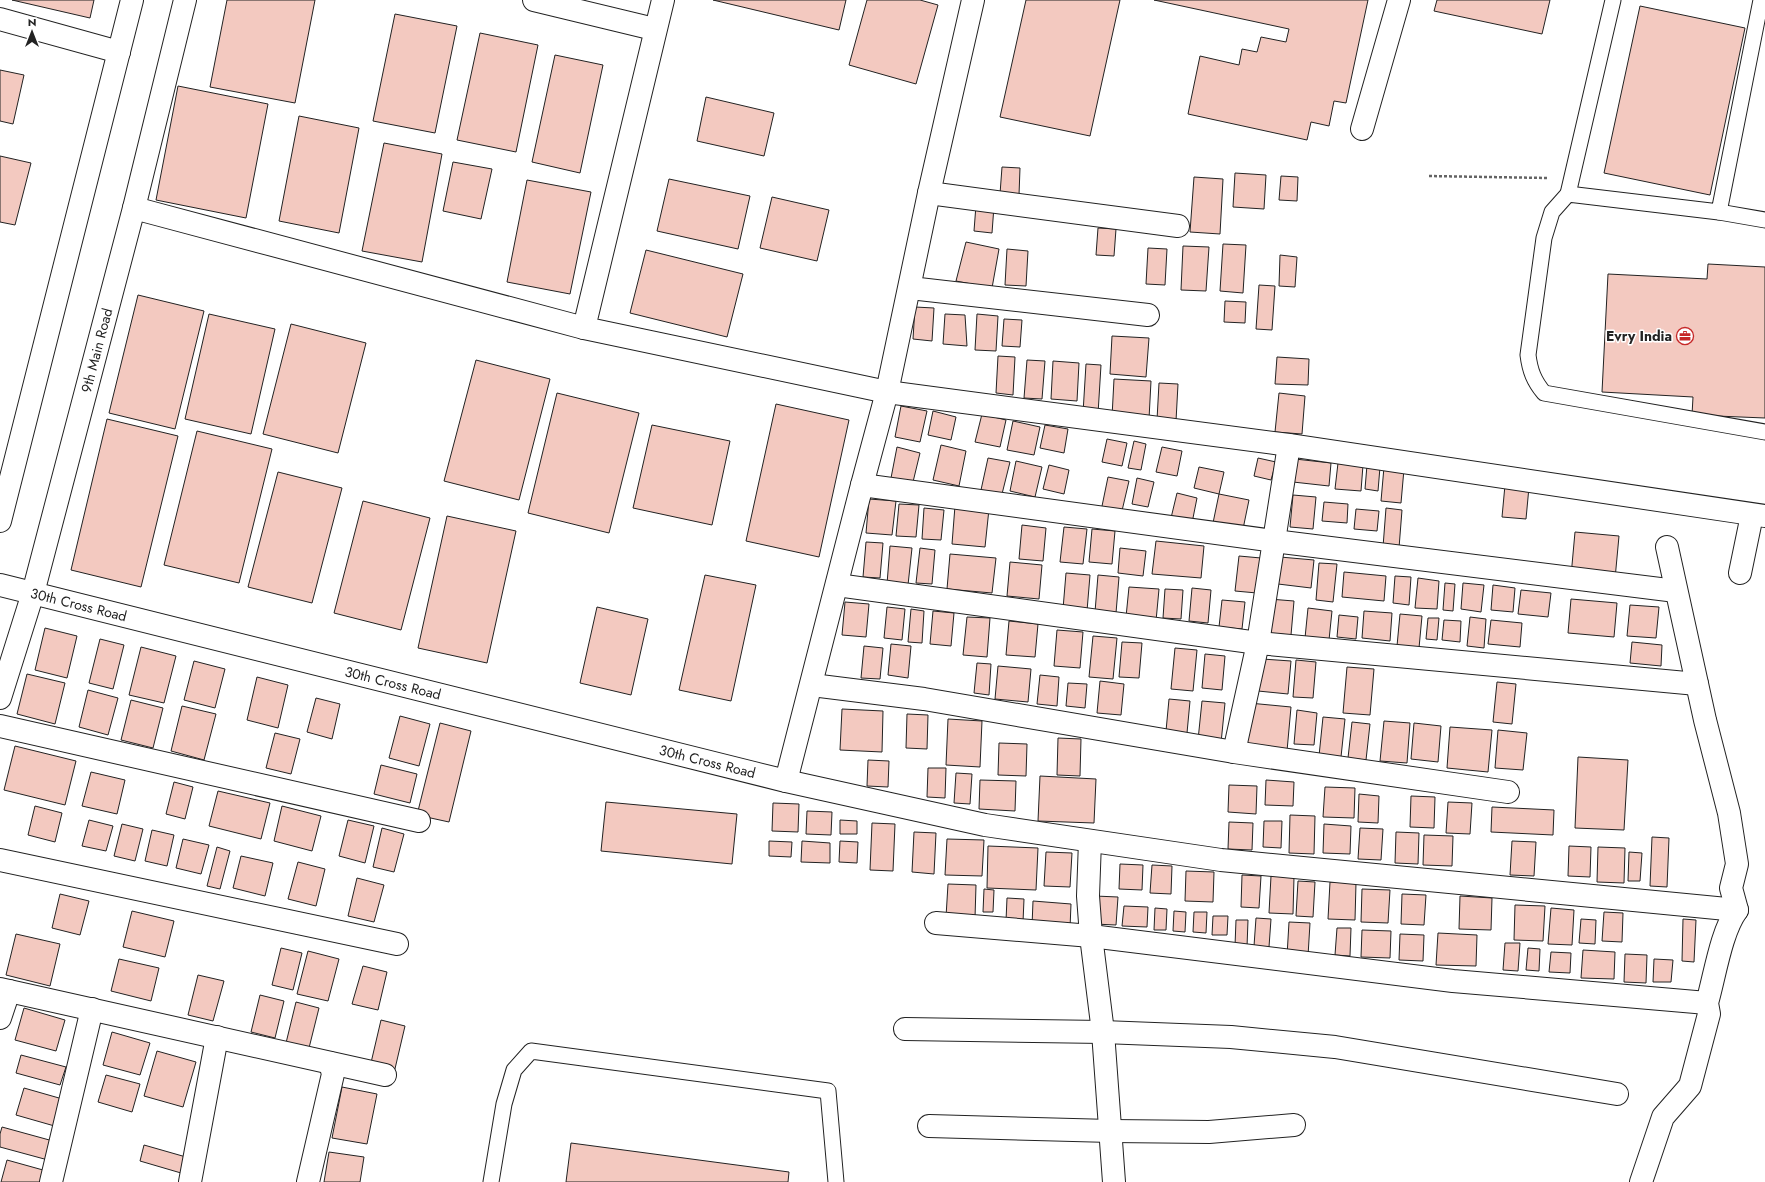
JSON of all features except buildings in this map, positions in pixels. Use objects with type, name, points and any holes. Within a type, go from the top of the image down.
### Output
[{"type":"street","points":[[0,521],[132,0]]},
{"type":"street","name":"9th Main Road","points":[[0,698],[32,593],[134,208],[185,0]]},
{"type":"street","points":[[534,0],[654,29]]},
{"type":"street","points":[[584,328],[662,0]]},
{"type":"street","points":[[786,781],[887,392],[929,193],[973,0]]},
{"type":"street","points":[[1362,130],[1399,0]]},
{"type":"street","points":[[0,19],[119,52]]},
{"type":"street","points":[[929,193],[1178,226]]},
{"type":"street","points":[[134,208],[584,328],[887,392],[1289,445],[1759,515],[1740,573]]},
{"type":"street","points":[[910,288],[1148,315]]},
{"type":"street","points":[[1234,752],[1258,643],[1289,445]]},
{"type":"street","points":[[862,485],[1274,541],[1676,591]]},
{"type":"street","points":[[1641,1182],[1663,1117],[1690,1086],[1709,1014],[1707,1003],[1730,919],[1737,910],[1731,888],[1737,864],[1729,813],[1697,684],[1667,547]]},
{"type":"street","name":"30th Cross Road","points":[[0,585],[786,781],[985,825],[1222,860],[1737,910]]},
{"type":"street","points":[[837,585],[1258,643],[1697,684]]},
{"type":"street","points":[[812,685],[924,700],[1234,752],[1508,792]]},
{"type":"street","points":[[0,726],[419,821]]},
{"type":"street","points":[[1090,841],[1088,896],[1091,936],[1103,1032],[1114,1182]]},
{"type":"street","points":[[0,860],[397,944]]},
{"type":"street","points":[[936,923],[1091,936],[1453,981],[1707,1003]]},
{"type":"street","points":[[0,1018],[4,990],[385,1075]]},
{"type":"street","points":[[51,1182],[92,1009]]},
{"type":"street","points":[[905,1029],[1103,1032],[1231,1037],[1335,1047],[1617,1094]]},
{"type":"street","points":[[190,1182],[217,1037]]},
{"type":"street","points":[[308,1182],[333,1074],[330,1063]]},
{"type":"street","points":[[929,1126],[1209,1132],[1294,1125]]},
{"type":"lane","points":[[1613,0],[1568,194],[1552,212],[1544,238],[1528,355],[1530,371],[1544,394],[1765,432]]},
{"type":"lane","points":[[1719,212],[1761,0]]},
{"type":"lane","points":[[1568,194],[1719,212],[1765,220]]},
{"type":"lane","points":[[491,1182],[504,1104],[514,1070],[531,1051],[828,1091],[836,1182]]},
{"type":"path","points":[[1429,176],[1571,179]]},
{"type":"place","name":"Evry India","points":[[1685,336]]}]
